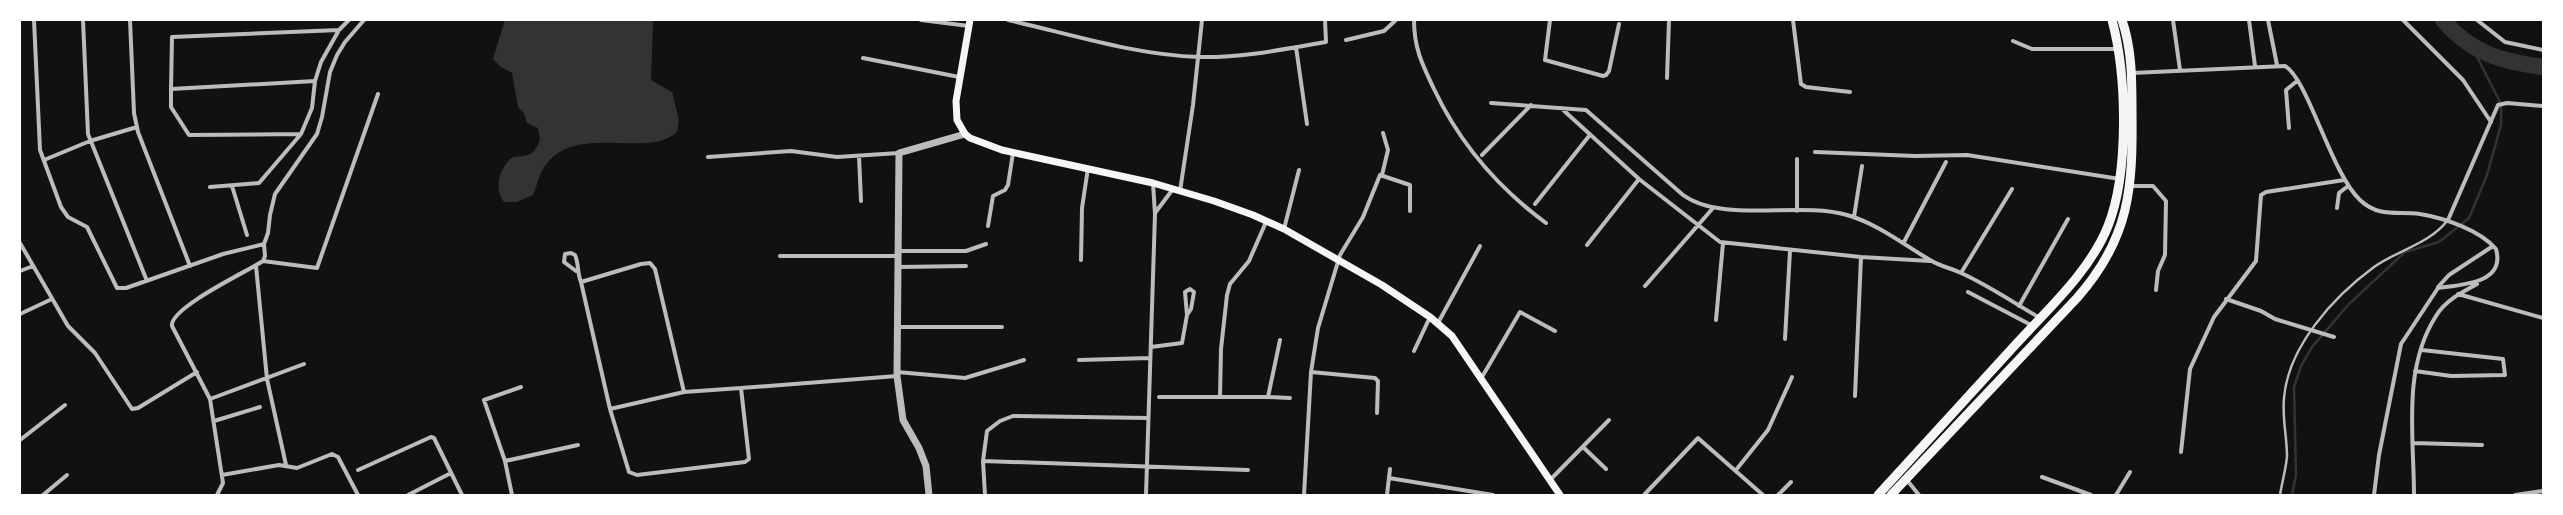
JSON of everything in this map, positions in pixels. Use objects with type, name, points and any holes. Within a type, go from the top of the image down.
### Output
[{"type":"highway","points":[[1878,495],[2040,318],[2081,270],[2104,236],[2112,215],[2120,179],[2123,130],[2119,49],[2112,20]]},
{"type":"highway","points":[[1891,495],[2098,275],[2109,254],[2124,218],[2130,186],[2133,148],[2132,73],[2122,20]]},
{"type":"main road","points":[[970,23],[959,77],[956,112],[965,134],[986,145],[1013,153],[1088,167],[1153,183],[1221,203],[1284,229],[1382,285],[1438,323],[1460,345],[1550,480],[1558,495]]},
{"type":"street","points":[[34,20],[37,122],[40,150],[61,207],[68,217],[88,227],[115,286],[120,289],[264,244]]},
{"type":"street","points":[[84,20],[87,126],[90,141],[147,281]]},
{"type":"street","points":[[130,20],[134,113],[137,127],[190,266]]},
{"type":"street","points":[[210,187],[232,186],[259,182],[301,134],[312,108],[315,81],[325,52],[339,30],[349,20]]},
{"type":"street","points":[[217,495],[223,483],[210,399],[172,326],[172,319],[177,313],[205,295],[263,261],[265,256],[264,244],[268,233],[270,215],[275,194],[317,134],[322,118],[330,72],[337,55],[344,42],[364,20]]},
{"type":"street","points":[[921,20],[970,23]]},
{"type":"street","points":[[1008,20],[1144,51],[1198,57],[1258,53],[1326,42],[1325,20]]},
{"type":"street","points":[[1180,191],[1193,105],[1202,20]]},
{"type":"street","points":[[1346,40],[1384,31],[1396,20]]},
{"type":"street","points":[[1414,20],[1414,43],[1419,58],[1448,119],[1475,158],[1516,201],[1546,223]]},
{"type":"street","points":[[1550,20],[1545,60],[1606,75],[1619,24]]},
{"type":"street","points":[[1667,78],[1670,20]]},
{"type":"street","points":[[1793,20],[1801,84],[1806,87],[1850,92]]},
{"type":"street","points":[[2173,20],[2180,70]]},
{"type":"street","points":[[2248,20],[2255,66]]},
{"type":"street","points":[[2268,20],[2278,65]]},
{"type":"street","points":[[2403,20],[2462,80],[2491,122]]},
{"type":"street","points":[[2477,20],[2505,42],[2543,50]]},
{"type":"street","points":[[301,134],[190,136],[172,107],[172,37],[339,30]]},
{"type":"street","points":[[2013,42],[2032,49],[2119,49]]},
{"type":"street","points":[[1296,47],[1307,124]]},
{"type":"street","points":[[863,58],[959,77]]},
{"type":"street","points":[[2132,73],[2278,65],[2289,69],[2297,81],[2344,180],[2359,199],[2374,211],[2419,214],[2453,221],[2493,246],[2497,252],[2497,261],[2494,268],[2483,281],[2458,294],[2436,315],[2415,371],[2411,403],[2414,443],[2414,495]]},
{"type":"street","points":[[171,89],[315,81]]},
{"type":"street","points":[[2289,128],[2286,90],[2297,81]]},
{"type":"street","points":[[263,261],[317,268],[378,94]]},
{"type":"street","points":[[1491,103],[1586,110],[1683,195],[1696,203],[1713,208],[1836,213],[1854,218],[1904,242],[1931,261],[1961,273],[2040,318]]},
{"type":"street","points":[[2448,220],[2491,122],[2501,104],[2543,106]]},
{"type":"street","points":[[1482,155],[1531,105]]},
{"type":"street","points":[[1561,108],[1589,136],[1639,179],[1712,238],[1723,243],[1861,258],[1931,261]]},
{"type":"street","points":[[44,160],[90,141],[137,127]]},
{"type":"street","points":[[1304,495],[1311,372],[1318,328],[1338,261],[1363,217],[1382,175],[1388,150],[1383,133]]},
{"type":"street","points":[[708,157],[791,151],[837,157],[899,153],[965,134]]},
{"type":"street","points":[[1535,204],[1589,136]]},
{"type":"street","points":[[1815,152],[1908,156],[1967,155],[2120,179]]},
{"type":"street","points":[[899,153],[897,374],[903,420],[919,448],[926,466],[929,495]]},
{"type":"street","points":[[988,226],[993,196],[1005,190],[1008,185],[1013,153]]},
{"type":"street","points":[[859,156],[861,201]]},
{"type":"street","points":[[1797,160],[1797,211]]},
{"type":"street","points":[[1904,242],[1946,162]]},
{"type":"street","points":[[1854,218],[1862,166]]},
{"type":"street","points":[[1081,260],[1082,208],[1088,167]]},
{"type":"street","points":[[1284,229],[1299,170]]},
{"type":"street","points":[[1382,175],[1410,185],[1410,211]]},
{"type":"street","points":[[1587,245],[1639,179]]},
{"type":"street","points":[[2182,452],[2190,370],[2214,317],[2256,261],[2260,195],[2266,192],[2344,180]]},
{"type":"street","points":[[1146,495],[1155,214],[1153,183]]},
{"type":"street","points":[[232,186],[247,235]]},
{"type":"street","points":[[2130,186],[2153,186],[2166,201],[2165,255],[2158,271],[2156,290]]},
{"type":"street","points":[[2337,208],[2339,194],[2348,186]]},
{"type":"street","points":[[1155,214],[1173,189]]},
{"type":"street","points":[[1961,273],[2012,189]]},
{"type":"street","points":[[1645,286],[1713,208]]},
{"type":"street","points":[[2019,306],[2068,219]]},
{"type":"street","points":[[1220,397],[1221,349],[1227,295],[1230,284],[1249,261],[1266,222]]},
{"type":"street","points":[[20,243],[68,326],[95,353],[132,409],[138,408],[197,372]]},
{"type":"street","points":[[1716,320],[1723,243]]},
{"type":"street","points":[[780,256],[966,251],[986,244]]},
{"type":"street","points":[[1438,323],[1480,246]]},
{"type":"street","points":[[2374,495],[2379,455],[2401,344],[2438,288],[2449,275],[2493,246]]},
{"type":"street","points":[[1785,339],[1790,251]]},
{"type":"street","points":[[576,271],[578,264],[575,255],[571,253],[565,254],[564,262],[576,271],[581,282],[610,409],[628,469],[634,474],[745,462],[749,457],[741,388]]},
{"type":"street","points":[[1855,396],[1861,258]]},
{"type":"street","points":[[581,282],[641,264],[650,263],[653,266],[684,392]]},
{"type":"street","points":[[20,271],[33,266]]},
{"type":"street","points":[[256,266],[267,379],[286,465]]},
{"type":"street","points":[[899,267],[966,266]]},
{"type":"street","points":[[2438,288],[2483,281]]},
{"type":"street","points":[[1150,347],[1182,343],[1187,315],[1194,298],[1194,292],[1190,289],[1186,290],[1185,296],[1187,315]]},
{"type":"street","points":[[1968,292],[2033,326]]},
{"type":"street","points":[[2458,294],[2543,318]]},
{"type":"street","points":[[20,314],[52,299]]},
{"type":"street","points":[[2226,299],[2261,311],[2284,322],[2332,336]]},
{"type":"street","points":[[1482,377],[1520,312],[1555,331]]},
{"type":"street","points":[[1414,352],[1430,317]]},
{"type":"street","points":[[897,327],[1002,328]]},
{"type":"street","points":[[1268,397],[1280,340]]},
{"type":"street","points":[[2415,371],[2451,376],[2503,376],[2504,359],[2422,350]]},
{"type":"street","points":[[1079,360],[1150,358]]},
{"type":"street","points":[[610,409],[684,392],[897,374],[965,378],[1024,360]]},
{"type":"street","points":[[210,399],[304,364]]},
{"type":"street","points":[[1311,372],[1376,378],[1378,381],[1377,413]]},
{"type":"street","points":[[1736,470],[1768,430],[1792,377]]},
{"type":"street","points":[[512,495],[505,461],[484,400],[521,387]]},
{"type":"street","points":[[1159,397],[1290,398]]},
{"type":"street","points":[[20,440],[65,405]]},
{"type":"street","points":[[214,421],[260,407]]},
{"type":"street","points":[[985,495],[983,462],[988,431],[1000,421],[1013,416],[1148,418]]},
{"type":"street","points":[[1550,480],[1609,420]]},
{"type":"street","points":[[358,470],[431,437],[434,438],[462,495]]},
{"type":"street","points":[[1644,495],[1698,438],[1763,495]]},
{"type":"street","points":[[2414,443],[2482,445]]},
{"type":"street","points":[[505,461],[578,445]]},
{"type":"street","points":[[1583,447],[1606,469]]},
{"type":"street","points":[[222,475],[279,465],[297,468],[330,454],[335,455],[358,495]]},
{"type":"street","points":[[983,462],[1248,470]]},
{"type":"street","points":[[1387,495],[1390,469]]},
{"type":"street","points":[[2116,495],[2130,472]]},
{"type":"street","points":[[408,495],[451,474]]},
{"type":"street","points":[[43,495],[67,475]]},
{"type":"street","points":[[2042,477],[2091,495]]},
{"type":"street","points":[[1389,478],[1492,495]]},
{"type":"street","points":[[1906,478],[1919,495]]},
{"type":"street","points":[[1778,495],[1791,482]]},
{"type":"street","points":[[2515,495],[2543,491]]},
{"type":"lane","points":[[2280,495],[2287,456],[2283,424],[2286,378],[2293,358],[2337,301],[2373,268],[2394,254],[2434,235],[2448,220]]},
{"type":"shaded area","points":[[505,20],[653,20],[651,80],[672,92],[679,120],[677,132],[664,139],[649,143],[595,143],[578,145],[562,151],[545,166],[533,195],[517,202],[504,202],[499,190],[499,184],[505,166],[513,157],[531,154],[536,148],[540,139],[538,128],[527,123],[524,113],[518,107],[512,73],[501,67],[493,59]]},
{"type":"waterway","points":[[2443,20],[2465,41],[2488,54],[2514,62],[2543,67]]},
{"type":"waterway","points":[[2292,495],[2296,475],[2294,387],[2301,366],[2312,347],[2349,304],[2405,252],[2439,242],[2469,218],[2487,175],[2501,125],[2501,104],[2471,45]]}]
